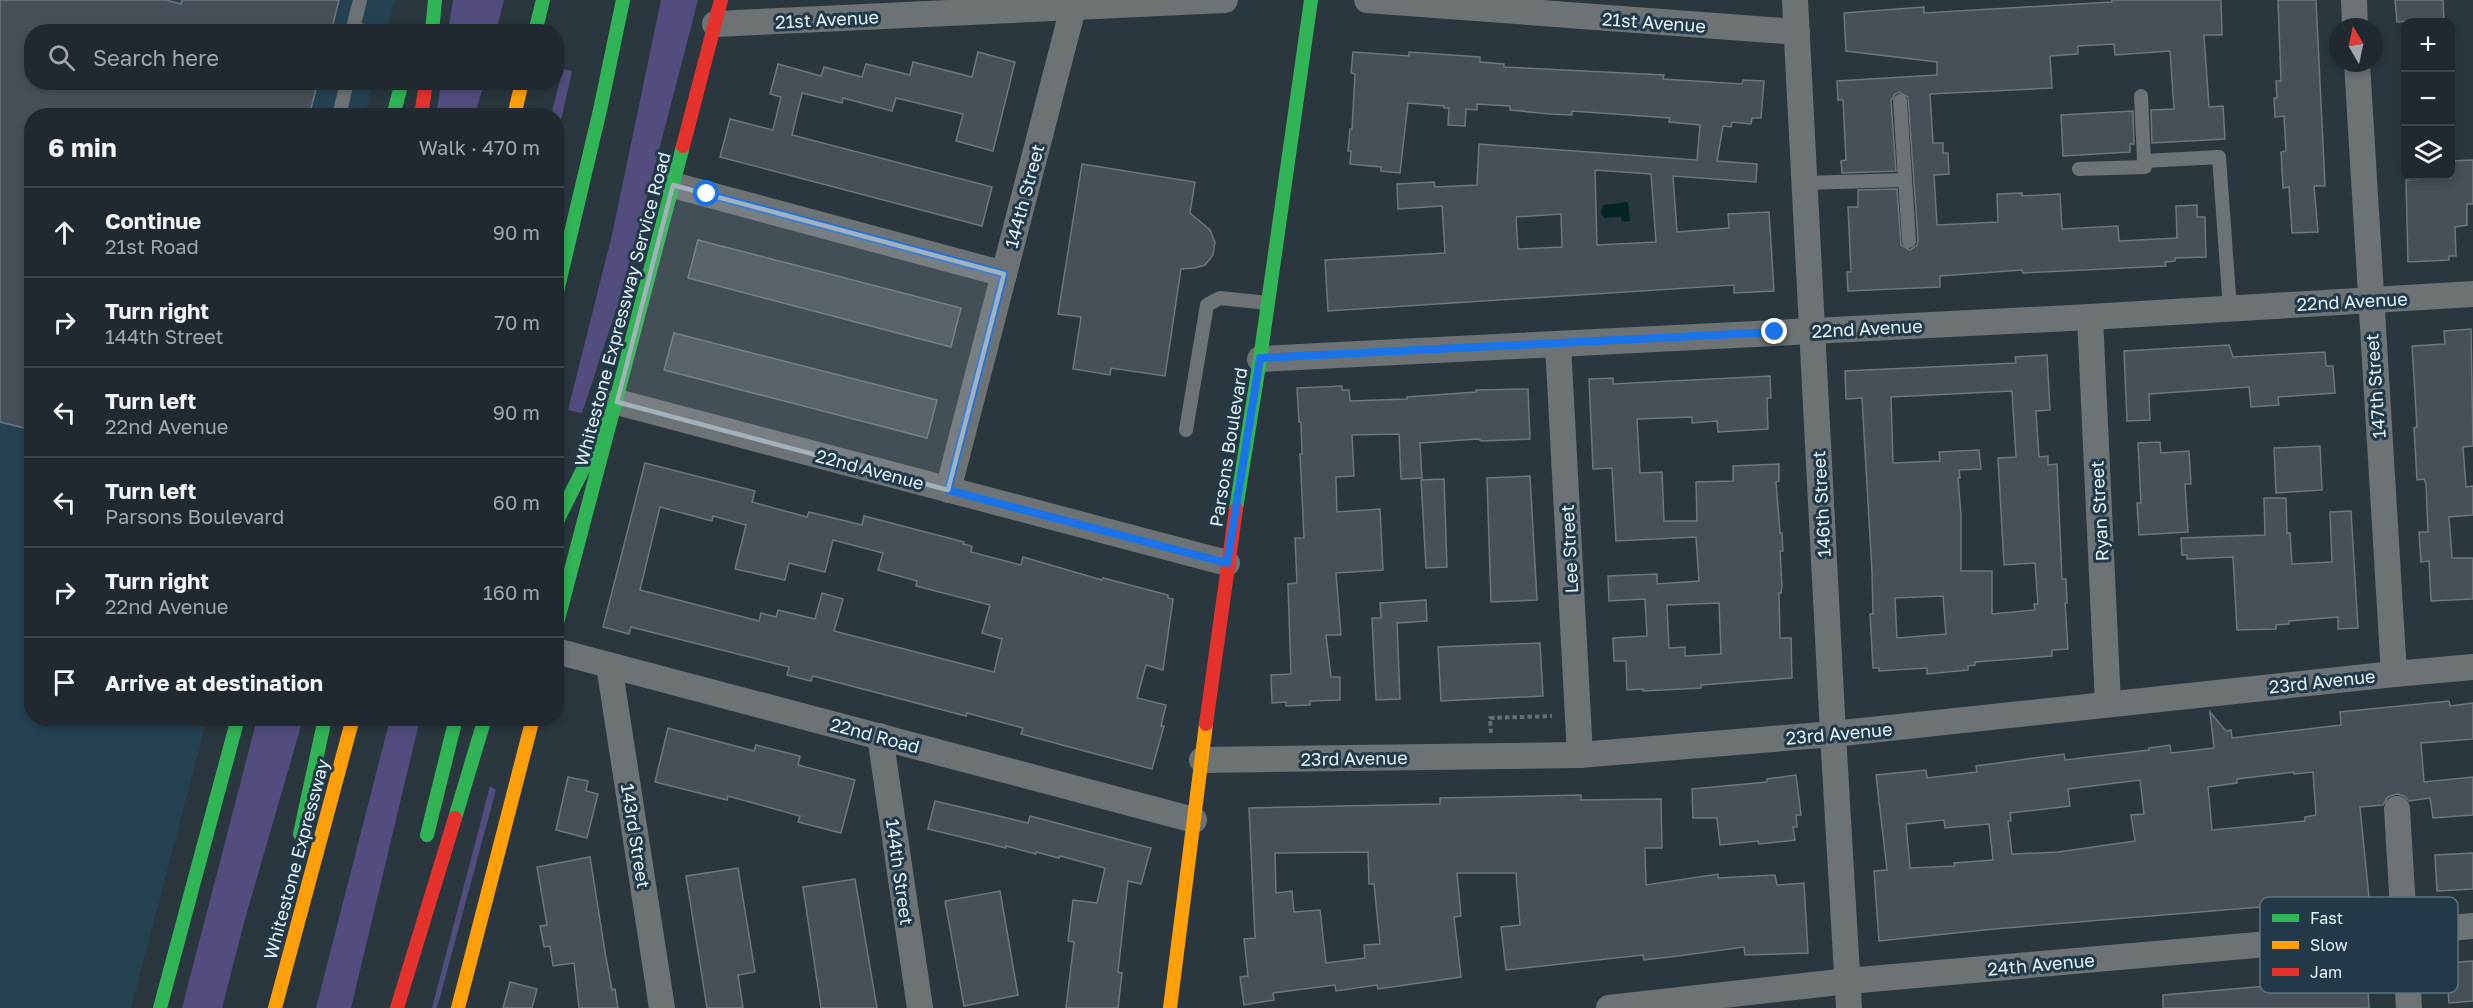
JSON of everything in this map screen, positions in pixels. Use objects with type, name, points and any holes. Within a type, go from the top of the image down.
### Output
[{"type":"main road","points":[[433,24],[435,0]]},
{"type":"main road","points":[[537,24],[543,0]]},
{"type":"main road","points":[[564,262],[623,0]]},
{"type":"main road","name":"Parsons Boulevard","points":[[1170,1008],[1227,563],[1260,358],[1311,0]]},
{"type":"main road","name":"Whitestone Expressway Service Road","points":[[564,597],[718,12]]},
{"type":"main road","points":[[395,108],[400,90]]},
{"type":"main road","points":[[422,108],[425,90]]},
{"type":"main road","points":[[516,108],[520,90]]},
{"type":"main road","points":[[564,507],[617,402]]},
{"type":"main road","points":[[160,1008],[236,726]]},
{"type":"main road","points":[[297,846],[323,726]]},
{"type":"main road","name":"Whitestone Expressway","points":[[275,1008],[351,726]]},
{"type":"main road","points":[[423,850],[454,726]]},
{"type":"main road","points":[[397,1008],[482,726]]},
{"type":"main road","points":[[458,1008],[531,726]]},
{"type":"main road","points":[[262,1008],[270,973]]},
{"type":"main road","points":[[384,1008],[389,986]]},
{"type":"street","name":"21st Avenue","points":[[718,12],[1073,8],[1226,0]]},
{"type":"street","name":"21st Avenue","points":[[1367,0],[1573,8],[1797,32]]},
{"type":"street","name":"146th Street","points":[[1795,0],[1849,1008]]},
{"type":"street","points":[[2354,0],[2355,18]]},
{"type":"street","name":"144th Street","points":[[948,490],[1073,8]]},
{"type":"street","name":"147th Street","points":[[2357,72],[2394,674]]},
{"type":"street","points":[[673,185],[1004,274]]},
{"type":"street","name":"22nd Avenue","points":[[1260,358],[2090,317],[2473,294]]},
{"type":"street","name":"Ryan Street","points":[[2090,317],[2108,704]]},
{"type":"street","name":"Lee Street","points":[[1558,344],[1580,754]]},
{"type":"street","name":"22nd Avenue","points":[[617,402],[1227,563]]},
{"type":"street","name":"22nd Road","points":[[564,653],[1194,820]]},
{"type":"street","name":"143rd Street","points":[[609,665],[662,1008]]},
{"type":"street","name":"23rd Avenue","points":[[1202,760],[1580,754],[1833,734],[2473,667]]},
{"type":"street","name":"144th Street","points":[[880,736],[920,1008]]},
{"type":"street","points":[[2397,809],[2402,897]]},
{"type":"street","name":"24th Avenue","points":[[2458,927],[2473,926]]},
{"type":"street","name":"24th Avenue","points":[[1609,1008],[1848,981],[2260,945]]},
{"type":"street","points":[[2408,993],[2409,1008]]},
{"type":"lane","points":[[354,24],[360,0]]},
{"type":"lane","points":[[341,108],[345,90]]},
{"type":"lane","points":[[2079,169],[2145,167],[2141,96]]},
{"type":"lane","points":[[1900,101],[1909,241]]},
{"type":"lane","points":[[2144,161],[2219,157],[2230,309]]},
{"type":"lane","points":[[1804,183],[1905,180]]},
{"type":"lane","points":[[1186,430],[1207,305],[1220,298],[1268,303]]},
{"type":"path","points":[[1491,737],[1490,718],[1552,716]]},
{"type":"highlighted area","points":[[673,185],[1004,274],[948,490],[617,402]]},
{"type":"shaded area","points":[[0,0],[395,0],[389,24],[24,24],[24,90],[371,90],[367,108],[24,108],[24,726],[205,726],[131,1008],[0,1008]]},
{"type":"shaded area","points":[[453,0],[504,0],[498,24],[449,24]]},
{"type":"shaded area","points":[[661,0],[698,0],[623,289],[582,413],[568,410],[612,235]]},
{"type":"shaded area","points":[[564,69],[572,71],[564,108],[553,108],[558,90],[564,90]]},
{"type":"shaded area","points":[[440,90],[482,90],[477,108],[437,108]]},
{"type":"shaded area","points":[[1628,202],[1630,221],[1622,222],[1621,217],[1604,218],[1601,213],[1603,205]]},
{"type":"shaded area","points":[[255,726],[301,726],[245,919],[222,1008],[182,1008]]},
{"type":"shaded area","points":[[388,726],[418,726],[351,1008],[316,1008]]},
{"type":"shaded area","points":[[490,786],[496,790],[437,1008],[432,1008]]},
{"type":"building","points":[[0,0],[166,0],[181,4],[182,0],[339,0],[333,24],[24,24],[24,90],[316,90],[311,108],[24,108],[24,428],[0,422]]},
{"type":"building","points":[[2112,0],[2221,0],[2222,35],[2204,35],[2209,107],[2223,106],[2225,139],[2152,143],[2151,110],[2174,109],[2170,51],[2115,55],[2114,44],[2078,46],[2078,54],[2050,56],[2052,88],[1930,94],[1933,143],[1943,143],[1943,153],[1948,153],[1949,174],[1934,175],[1937,225],[1998,222],[1997,194],[2022,193],[2022,196],[2060,194],[2062,229],[2118,226],[2119,241],[2177,238],[2176,206],[2197,205],[2197,217],[2205,217],[2206,257],[2175,258],[2175,261],[2165,262],[2166,266],[2023,273],[2022,270],[1940,276],[1940,287],[1848,291],[1847,272],[1851,272],[1848,207],[1858,207],[1858,190],[1897,189],[1901,245],[1910,250],[1917,245],[1918,240],[1908,97],[1899,92],[1891,101],[1896,171],[1842,173],[1841,161],[1846,160],[1843,100],[1838,100],[1837,81],[1937,75],[1937,62],[1846,51],[1844,13],[1924,7],[1924,13],[2112,2]]},
{"type":"building","points":[[2278,0],[2316,0],[2325,186],[2314,186],[2318,232],[2292,233],[2289,187],[2283,188],[2281,152],[2286,151],[2284,116],[2275,117],[2274,98],[2277,98],[2276,81],[2281,81]]},
{"type":"building","points":[[2395,0],[2443,0],[2444,18],[2401,18],[2401,22],[2397,22]]},
{"type":"building","points":[[978,52],[1015,62],[993,151],[956,141],[963,114],[896,98],[892,111],[843,98],[842,103],[802,93],[792,135],[992,187],[982,226],[720,157],[730,119],[773,130],[781,97],[770,94],[778,64],[821,76],[824,67],[862,77],[866,64],[910,75],[913,62],[972,77]]},
{"type":"building","points":[[1353,52],[1409,56],[1409,52],[1480,57],[1480,62],[1504,64],[1504,67],[1664,75],[1663,79],[1742,84],[1743,80],[1764,81],[1761,118],[1752,118],[1751,124],[1732,122],[1731,127],[1723,126],[1717,161],[1757,164],[1756,182],[1673,176],[1677,232],[1729,228],[1728,214],[1769,212],[1774,291],[1734,293],[1734,285],[1328,311],[1325,260],[1445,253],[1442,206],[1398,209],[1397,184],[1434,182],[1435,187],[1477,185],[1479,144],[1697,160],[1700,125],[1669,122],[1670,118],[1572,111],[1572,115],[1550,114],[1510,110],[1510,106],[1477,104],[1477,110],[1466,109],[1465,126],[1448,125],[1449,108],[1408,103],[1400,173],[1381,171],[1381,167],[1350,164],[1351,151],[1348,151],[1350,129],[1352,129],[1355,74],[1351,73]],"holes":[[[1595,170],[1651,174],[1656,242],[1597,245]],[[1561,214],[1562,247],[1518,249],[1516,217]]]},
{"type":"building","points":[[2133,111],[2134,144],[2130,144],[2130,152],[2063,156],[2061,115]]},
{"type":"building","points":[[2473,160],[2473,204],[2467,204],[2467,225],[2455,227],[2456,256],[2449,256],[2449,260],[2408,262],[2406,180],[2455,180],[2455,161]]},
{"type":"building","points":[[1082,164],[1195,182],[1190,213],[1210,230],[1215,242],[1213,255],[1205,265],[1181,269],[1165,376],[1111,368],[1110,375],[1073,369],[1081,317],[1058,314]]},
{"type":"building","points":[[698,240],[961,308],[951,347],[688,278]]},
{"type":"building","points":[[2471,329],[2473,446],[2463,447],[2466,487],[2473,486],[2473,515],[2449,517],[2452,558],[2473,558],[2473,599],[2431,601],[2429,561],[2421,562],[2419,532],[2428,532],[2426,484],[2424,479],[2417,480],[2414,428],[2417,427],[2412,346],[2445,344],[2444,331]]},
{"type":"building","points":[[674,333],[937,400],[927,438],[664,370]]},
{"type":"building","points":[[2229,345],[2233,357],[2325,352],[2326,366],[2333,366],[2335,393],[2278,397],[2279,405],[2251,407],[2249,387],[2149,394],[2150,420],[2127,421],[2124,351]]},
{"type":"building","points":[[2047,355],[2050,410],[2036,411],[2039,457],[2048,456],[2048,465],[2057,464],[2062,579],[2066,579],[2068,649],[2052,650],[2052,656],[1975,662],[1975,665],[1968,666],[1968,670],[1927,674],[1927,668],[1879,671],[1879,668],[1873,668],[1870,614],[1873,614],[1872,572],[1862,398],[1846,399],[1845,371],[2016,363],[2015,357]],"holes":[[[2012,391],[2016,457],[1998,458],[2004,565],[2035,563],[2038,604],[2034,604],[2035,610],[1992,614],[1992,571],[1961,571],[1959,470],[1981,469],[1979,450],[1939,452],[1940,461],[1893,463],[1891,397]],[[1943,596],[1946,634],[1897,638],[1895,598]]]},
{"type":"building","points":[[1770,376],[1771,398],[1767,398],[1768,429],[1718,432],[1717,421],[1692,423],[1692,417],[1637,419],[1640,473],[1662,472],[1664,521],[1697,521],[1696,482],[1733,481],[1733,466],[1779,464],[1779,481],[1776,482],[1783,551],[1780,551],[1782,586],[1781,593],[1779,593],[1780,638],[1791,638],[1792,678],[1701,685],[1701,688],[1627,690],[1626,661],[1614,661],[1613,638],[1647,636],[1645,599],[1609,601],[1608,576],[1657,574],[1657,584],[1699,581],[1696,537],[1616,541],[1612,468],[1593,469],[1589,379],[1613,378],[1613,384]],"holes":[[[1719,603],[1721,654],[1685,656],[1685,647],[1669,648],[1667,605]]]},
{"type":"building","points":[[1342,386],[1342,390],[1349,390],[1350,401],[1407,399],[1407,397],[1476,392],[1476,390],[1528,389],[1530,439],[1482,441],[1478,439],[1420,443],[1422,478],[1401,479],[1399,434],[1352,435],[1354,476],[1336,477],[1337,512],[1380,509],[1383,570],[1336,573],[1341,635],[1326,635],[1331,677],[1340,677],[1340,700],[1310,701],[1310,705],[1286,706],[1286,702],[1272,703],[1271,675],[1291,674],[1288,584],[1297,583],[1295,538],[1304,538],[1300,454],[1302,454],[1301,422],[1299,422],[1297,388]]},
{"type":"building","points":[[2160,442],[2161,453],[2189,451],[2191,484],[2185,484],[2188,532],[2139,535],[2137,503],[2141,503],[2138,443]]},
{"type":"building","points":[[2320,446],[2322,490],[2276,493],[2274,448]]},
{"type":"building","points":[[645,463],[755,491],[752,502],[807,517],[809,512],[862,525],[864,516],[964,542],[963,544],[972,546],[971,552],[1021,565],[1023,557],[1102,580],[1103,578],[1168,595],[1168,598],[1173,599],[1163,670],[1146,665],[1137,698],[1166,705],[1161,726],[1164,726],[1152,769],[1021,734],[1023,728],[967,713],[966,716],[813,676],[811,681],[787,675],[789,667],[631,627],[629,634],[603,627]],"holes":[[[660,507],[712,521],[713,516],[746,525],[735,569],[785,580],[789,563],[825,572],[833,540],[883,553],[878,570],[917,581],[916,586],[990,605],[982,633],[1002,639],[994,672],[834,631],[843,599],[822,593],[815,619],[778,610],[776,617],[761,613],[759,621],[640,590]]]},
{"type":"building","points":[[1530,476],[1537,600],[1491,602],[1487,478]]},
{"type":"building","points":[[1444,479],[1447,567],[1426,568],[1421,480]]},
{"type":"building","points":[[2264,498],[2286,498],[2287,533],[2290,533],[2292,564],[2332,562],[2330,512],[2351,511],[2358,628],[2338,629],[2338,617],[2289,621],[2289,624],[2276,625],[2276,629],[2237,630],[2233,557],[2187,559],[2187,555],[2182,555],[2181,538],[2265,535]]},
{"type":"building","points":[[1426,600],[1427,621],[1397,623],[1400,699],[1376,700],[1372,618],[1381,618],[1380,603]]},
{"type":"building","points":[[1540,643],[1543,696],[1441,701],[1438,647]]},
{"type":"building","points":[[2449,701],[2450,706],[2473,703],[2473,739],[2421,743],[2424,782],[2473,777],[2473,815],[2433,818],[2430,798],[2409,801],[2397,794],[2388,797],[2383,805],[2360,807],[2369,897],[2260,897],[2260,907],[1879,941],[1874,871],[1887,870],[1876,775],[1926,770],[1927,778],[1977,772],[1976,766],[2064,754],[2065,760],[2149,750],[2149,748],[2170,745],[2171,753],[2214,748],[2210,712],[2226,731],[2231,730],[2232,738],[2341,725],[2340,712]],"holes":[[[2294,772],[2294,774],[2313,772],[2316,815],[2305,817],[2305,821],[2212,830],[2208,787],[2237,783],[2237,779]],[[2140,780],[2144,814],[2131,815],[2135,841],[2058,852],[2012,854],[2008,821],[2011,821],[2010,813],[2070,806],[2068,789]],[[1944,820],[1945,828],[1989,824],[1993,860],[1954,863],[1955,866],[1910,868],[1906,824]]]},
{"type":"building","points":[[668,728],[754,751],[756,745],[800,756],[798,765],[855,780],[841,833],[798,822],[800,816],[728,796],[727,800],[655,782]]},
{"type":"building","points":[[1796,775],[1801,815],[1796,815],[1797,827],[1793,827],[1795,840],[1720,845],[1717,818],[1693,818],[1692,789],[1767,782],[1767,779]]},
{"type":"building","points":[[568,777],[588,781],[586,791],[598,794],[587,838],[556,830]]},
{"type":"building","points":[[1581,795],[1581,800],[1661,799],[1662,848],[1645,848],[1646,885],[1718,874],[1718,878],[1775,875],[1777,885],[1804,883],[1808,953],[1745,955],[1744,947],[1644,960],[1643,955],[1506,970],[1501,927],[1520,925],[1516,873],[1457,873],[1461,916],[1454,917],[1461,977],[1378,989],[1377,985],[1336,991],[1335,985],[1273,993],[1274,1000],[1244,1005],[1240,977],[1248,976],[1244,939],[1255,938],[1249,808],[1440,804],[1440,798]],"holes":[[[1368,852],[1369,884],[1374,884],[1380,944],[1364,945],[1365,958],[1326,963],[1320,910],[1294,912],[1292,891],[1276,893],[1275,853]]]},
{"type":"building","points":[[935,801],[1028,823],[1030,816],[1151,848],[1141,884],[1128,881],[1118,972],[1122,973],[1118,1008],[1066,1008],[1074,942],[1068,941],[1073,900],[1097,903],[1105,868],[1060,856],[1059,858],[1006,846],[1006,848],[928,829]]},
{"type":"building","points":[[2473,853],[2473,889],[2437,891],[2435,855]]},
{"type":"building","points":[[590,857],[606,958],[618,1008],[579,1008],[574,963],[553,966],[550,946],[544,947],[540,926],[547,925],[537,867]]},
{"type":"building","points":[[738,868],[755,972],[738,975],[743,1008],[707,1008],[686,876]]},
{"type":"building","points":[[855,879],[877,1008],[821,1008],[803,887]]},
{"type":"building","points":[[1000,891],[1018,995],[964,1006],[945,901]]},
{"type":"building","points":[[2473,961],[2473,1001],[2449,1003],[2448,993],[2458,993],[2458,962]]},
{"type":"building","points":[[510,982],[537,989],[532,1008],[503,1008]]},
{"type":"building","points":[[2260,987],[2260,993],[2368,993],[2369,1008],[2163,1008],[2163,995]]},
{"type":"traffic: fast","points":[[433,24],[435,0]]},
{"type":"traffic: fast","points":[[537,24],[543,0]]},
{"type":"traffic: fast","points":[[564,262],[623,0]]},
{"type":"traffic: fast","points":[[1236,509],[1260,359],[1311,0]]},
{"type":"traffic: fast","points":[[395,108],[400,90]]},
{"type":"traffic: fast","points":[[564,597],[683,146]]},
{"type":"traffic: fast","points":[[564,507],[617,402]]},
{"type":"traffic: fast","points":[[160,1008],[236,726]]},
{"type":"traffic: fast","points":[[300,834],[323,726]]},
{"type":"traffic: fast","points":[[427,835],[454,726]]},
{"type":"traffic: fast","points":[[455,818],[483,726]]},
{"type":"traffic: slow","points":[[516,108],[520,90]]},
{"type":"traffic: slow","points":[[1170,1008],[1206,724]]},
{"type":"traffic: slow","points":[[275,1008],[351,726]]},
{"type":"traffic: slow","points":[[458,1008],[531,726]]},
{"type":"traffic: jam","points":[[683,146],[721,0]]},
{"type":"traffic: jam","points":[[422,108],[425,90]]},
{"type":"traffic: jam","points":[[1206,724],[1236,509]]},
{"type":"traffic: jam","points":[[397,1008],[455,818]]},
{"type":"route","points":[[707,194],[1004,274],[948,490],[1227,563],[1260,358],[1775,332]]}]
